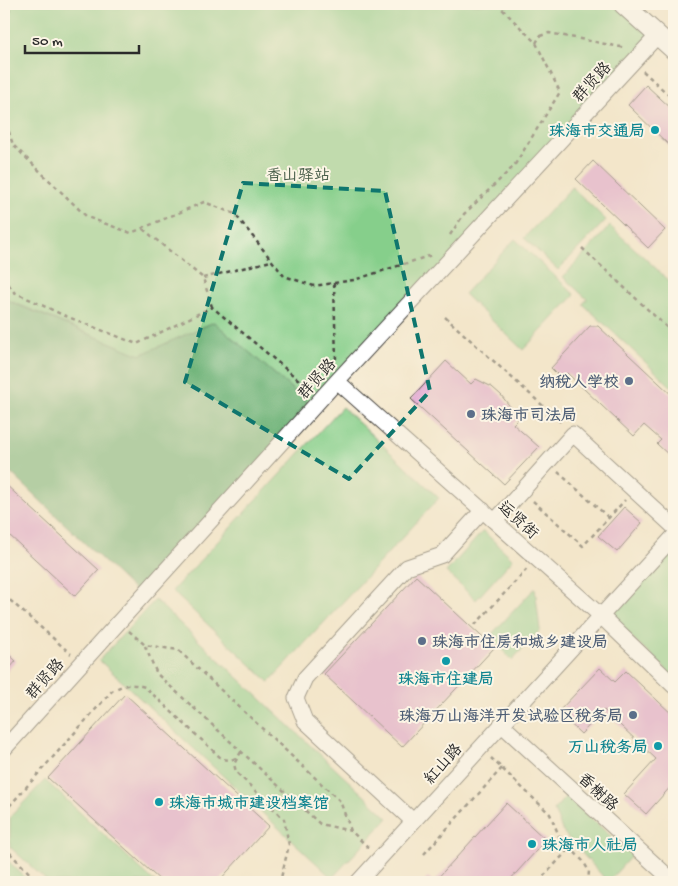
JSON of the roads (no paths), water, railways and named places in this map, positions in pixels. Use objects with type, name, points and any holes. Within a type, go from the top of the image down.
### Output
[{"type":"main road","points":[[623,4],[674,50]]},
{"type":"street","name":"群贤路","points":[[4,749],[337,381],[658,35]]},
{"type":"street","name":"运贤街","points":[[337,381],[600,615],[674,686]]},
{"type":"street","points":[[494,521],[573,434],[674,527]]},
{"type":"street","points":[[413,821],[306,721],[296,698],[305,678],[407,567],[442,555],[483,510]]},
{"type":"street","name":"紅山路","points":[[358,882],[674,536]]},
{"type":"street","name":"香榭路","points":[[501,724],[674,882]]},
{"type":"place","name":"珠海市交通局","points":[[655,130]]},
{"type":"place","name":"纳税人学校","points":[[629,381]]},
{"type":"place","name":"珠海市司法局","points":[[471,414]]},
{"type":"place","name":"珠海市住房和城乡建设局","points":[[422,641]]},
{"type":"place","name":"珠海市住建局","points":[[446,661]]},
{"type":"place","name":"珠海万山海洋开发试验区税务局","points":[[633,715]]},
{"type":"place","name":"万山税务局","points":[[658,746]]},
{"type":"place","name":"珠海市城市建设档案馆","points":[[159,802]]},
{"type":"place","name":"珠海市人社局","points":[[532,844]]},
{"type":"park label","name":"香山驿站","points":[[298,174]]}]
